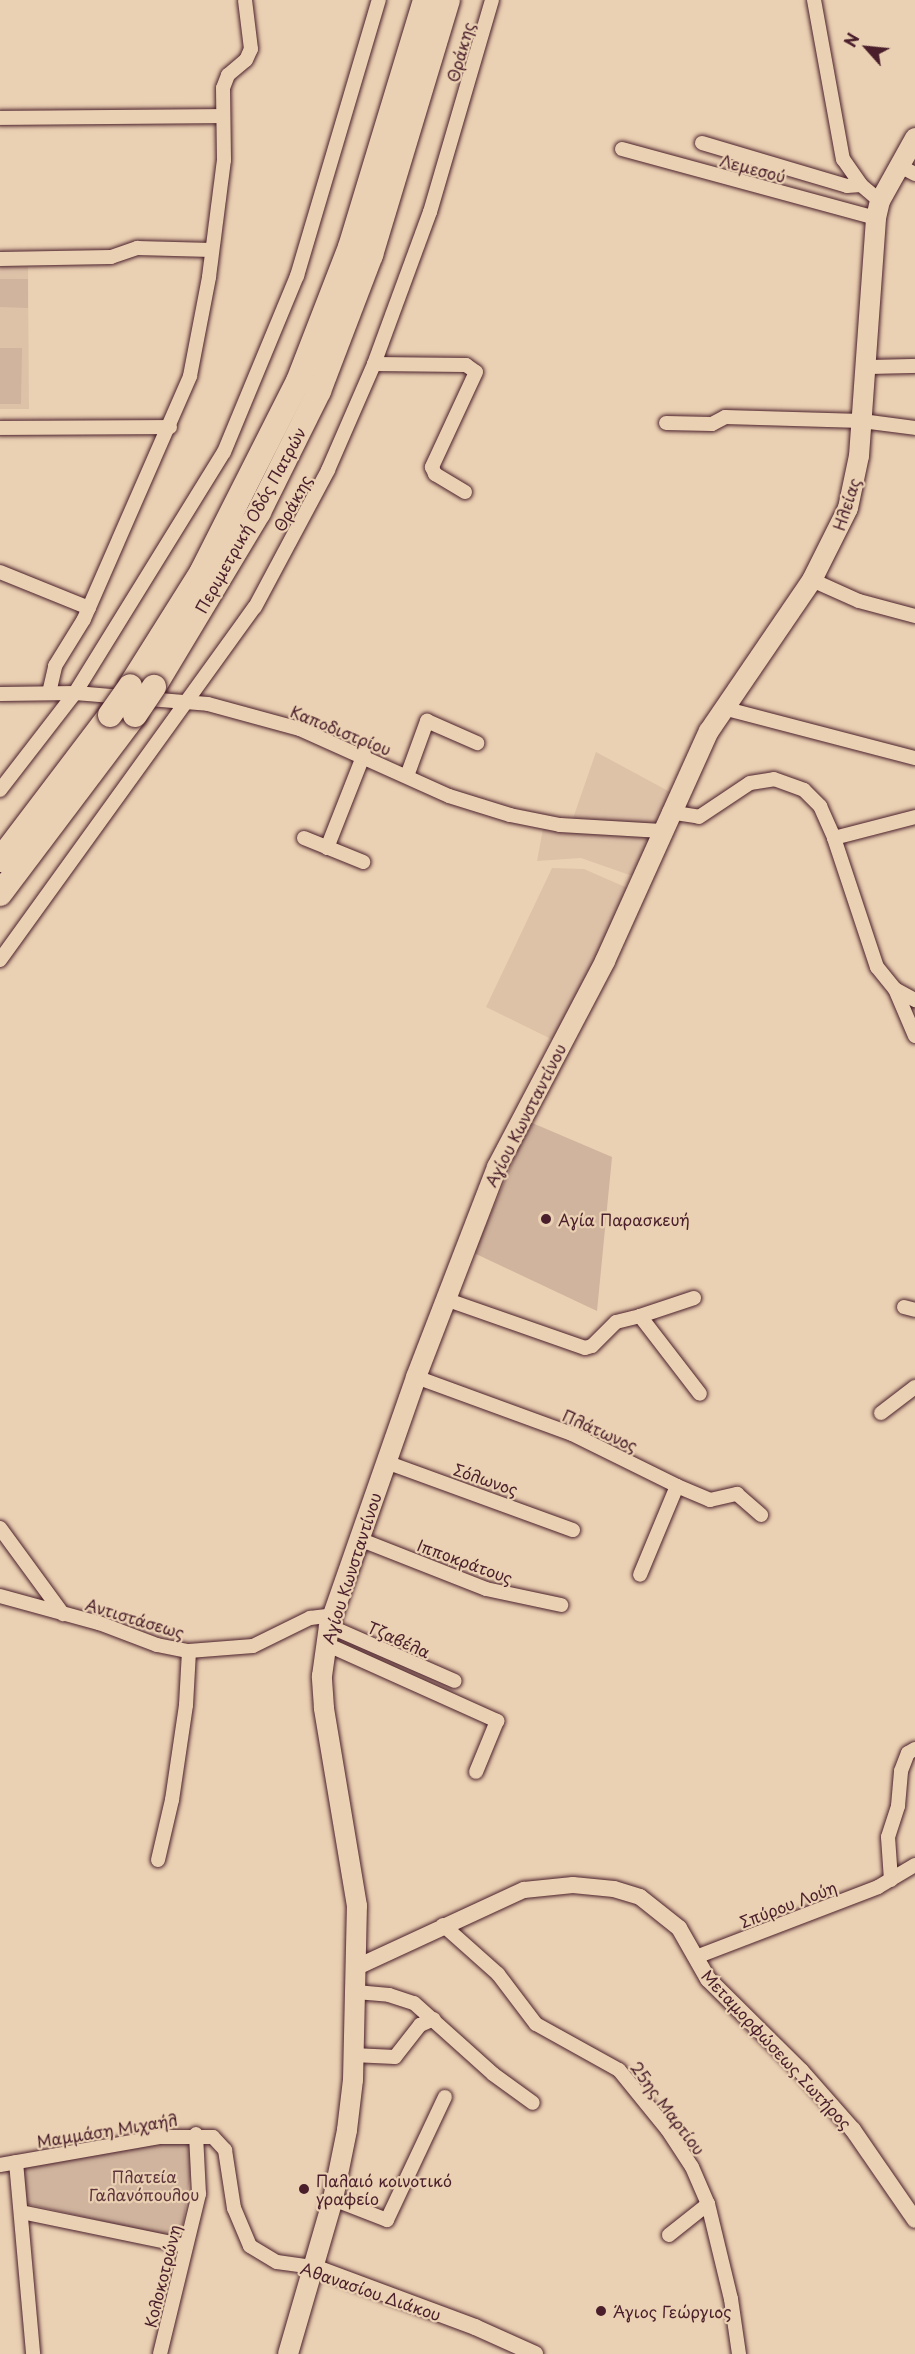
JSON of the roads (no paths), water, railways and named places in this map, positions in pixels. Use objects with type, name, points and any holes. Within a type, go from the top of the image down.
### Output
[{"type":"highway","name":"Περιμετρική Οδός Πατρών","points":[[0,894],[135,715],[142,686],[298,381],[350,248],[425,0]]},
{"type":"highway","name":"Περιμετρική Οδός Πατρών","points":[[0,860],[110,715],[142,686],[259,512],[319,391],[375,245],[448,0]]},
{"type":"main road","name":"Ηλείας","points":[[662,831],[669,812],[723,708],[812,580],[848,508],[862,422],[878,209],[907,169],[915,138]]},
{"type":"main road","name":"Αγίου Κωνσταντίνου","points":[[288,2354],[333,2199],[350,2114],[357,1967],[353,1869],[324,1708],[329,1628],[416,1377],[497,1167],[605,961],[662,831]]},
{"type":"street","points":[[49,693],[55,666],[89,608],[170,427],[190,376],[212,250],[224,160],[222,116],[225,80],[246,60],[250,49],[245,0]]},
{"type":"street","points":[[0,790],[75,693],[224,452],[297,276],[379,0]]},
{"type":"street","name":"Θράκης","points":[[0,960],[189,702],[255,607],[328,471],[374,364],[430,212],[492,0]]},
{"type":"street","points":[[814,0],[836,136],[843,159],[878,209]]},
{"type":"street","points":[[0,118],[222,116]]},
{"type":"street","points":[[702,143],[847,186],[861,185]]},
{"type":"street","name":"Λεμεσού","points":[[622,149],[878,209]]},
{"type":"street","points":[[0,259],[111,257],[137,248],[212,250]]},
{"type":"street","points":[[374,364],[466,365],[476,372],[432,467],[435,474],[465,492]]},
{"type":"street","points":[[866,367],[915,366]]},
{"type":"street","points":[[666,423],[712,424],[725,417],[862,422],[915,428]]},
{"type":"street","points":[[0,428],[170,427]]},
{"type":"street","points":[[0,572],[89,608]]},
{"type":"street","points":[[812,580],[859,601],[915,616]]},
{"type":"street","name":"Καποδιστρίου","points":[[0,694],[75,693],[189,702],[279,722],[364,754],[462,801],[528,820],[662,831]]},
{"type":"street","points":[[723,708],[915,758]]},
{"type":"street","points":[[407,776],[427,721],[477,743]]},
{"type":"street","points":[[327,848],[364,754]]},
{"type":"street","points":[[669,812],[699,817],[750,783],[774,779],[804,790],[820,806],[834,838],[877,967],[895,989],[915,1036]]},
{"type":"street","points":[[834,838],[915,817]]},
{"type":"street","points":[[304,837],[363,862]]},
{"type":"street","points":[[895,989],[915,1000]]},
{"type":"street","points":[[445,1299],[585,1348],[592,1346],[616,1322],[694,1298]]},
{"type":"street","points":[[640,1316],[700,1394]]},
{"type":"street","name":"Πλάτωνος","points":[[416,1377],[572,1434],[676,1486],[710,1500],[737,1494],[761,1515]]},
{"type":"street","points":[[880,1413],[915,1386]]},
{"type":"street","name":"Σόλωνος","points":[[386,1462],[573,1530]]},
{"type":"street","points":[[640,1575],[676,1486]]},
{"type":"street","name":"Αντιστάσεως","points":[[0,1528],[63,1614],[157,1645],[189,1651],[254,1646],[310,1618],[329,1628]]},
{"type":"street","name":"Ιπποκράτους","points":[[359,1539],[486,1589],[561,1605]]},
{"type":"street","points":[[0,1596],[63,1614]]},
{"type":"street","points":[[329,1628],[497,1721],[476,1772]]},
{"type":"street","name":"Τζαβέλα","points":[[329,1628],[455,1681]]},
{"type":"street","points":[[158,1860],[172,1800],[186,1705],[189,1651]]},
{"type":"street","points":[[891,1880],[888,1837],[898,1806],[901,1771],[908,1753],[915,1749]]},
{"type":"street","name":"Σπύρου Λούη","points":[[696,1957],[891,1880],[915,1865]]},
{"type":"street","name":"Μεταμορφώσεως Σωτήρος","points":[[357,1967],[443,1925],[524,1890],[557,1885],[614,1889],[640,1897],[660,1911],[687,1938],[696,1957],[719,1991],[801,2072],[853,2130],[915,2220]]},
{"type":"street","name":"25ης Μαρτίου","points":[[443,1925],[498,1974],[536,2024],[607,2061],[626,2076],[692,2167],[708,2204],[731,2299],[739,2354]]},
{"type":"street","points":[[356,1992],[402,1998],[434,2019],[466,2051],[533,2103]]},
{"type":"street","points":[[353,2055],[395,2057],[414,2030],[434,2019]]},
{"type":"street","points":[[333,2199],[387,2220],[445,2097]]},
{"type":"street","name":"Μαμμάση Μιχαήλ","points":[[0,2166],[196,2134],[219,2142],[231,2175]]},
{"type":"street","name":"Κολοκοτρώνη","points":[[160,2354],[200,2181],[196,2134]]},
{"type":"street","points":[[16,2162],[33,2354]]},
{"type":"street","name":"Αθανασίου Διάκου","points":[[231,2175],[234,2208],[250,2246],[277,2262],[314,2267],[475,2327],[531,2354]]},
{"type":"street","points":[[669,2235],[708,2204]]},
{"type":"street","points":[[21,2212],[186,2246]]},
{"type":"place","name":"Αγία Παρασκευή","points":[[546,1219]]},
{"type":"place","name":"Παλαιό κοινοτικό γραφείο","points":[[304,2189]]},
{"type":"place","name":"Άγιος Γεώργιος","points":[[601,2311]]},
{"type":"park label","name":"Πλατεία Γαλανόπουλου","points":[[144,2185]]}]
